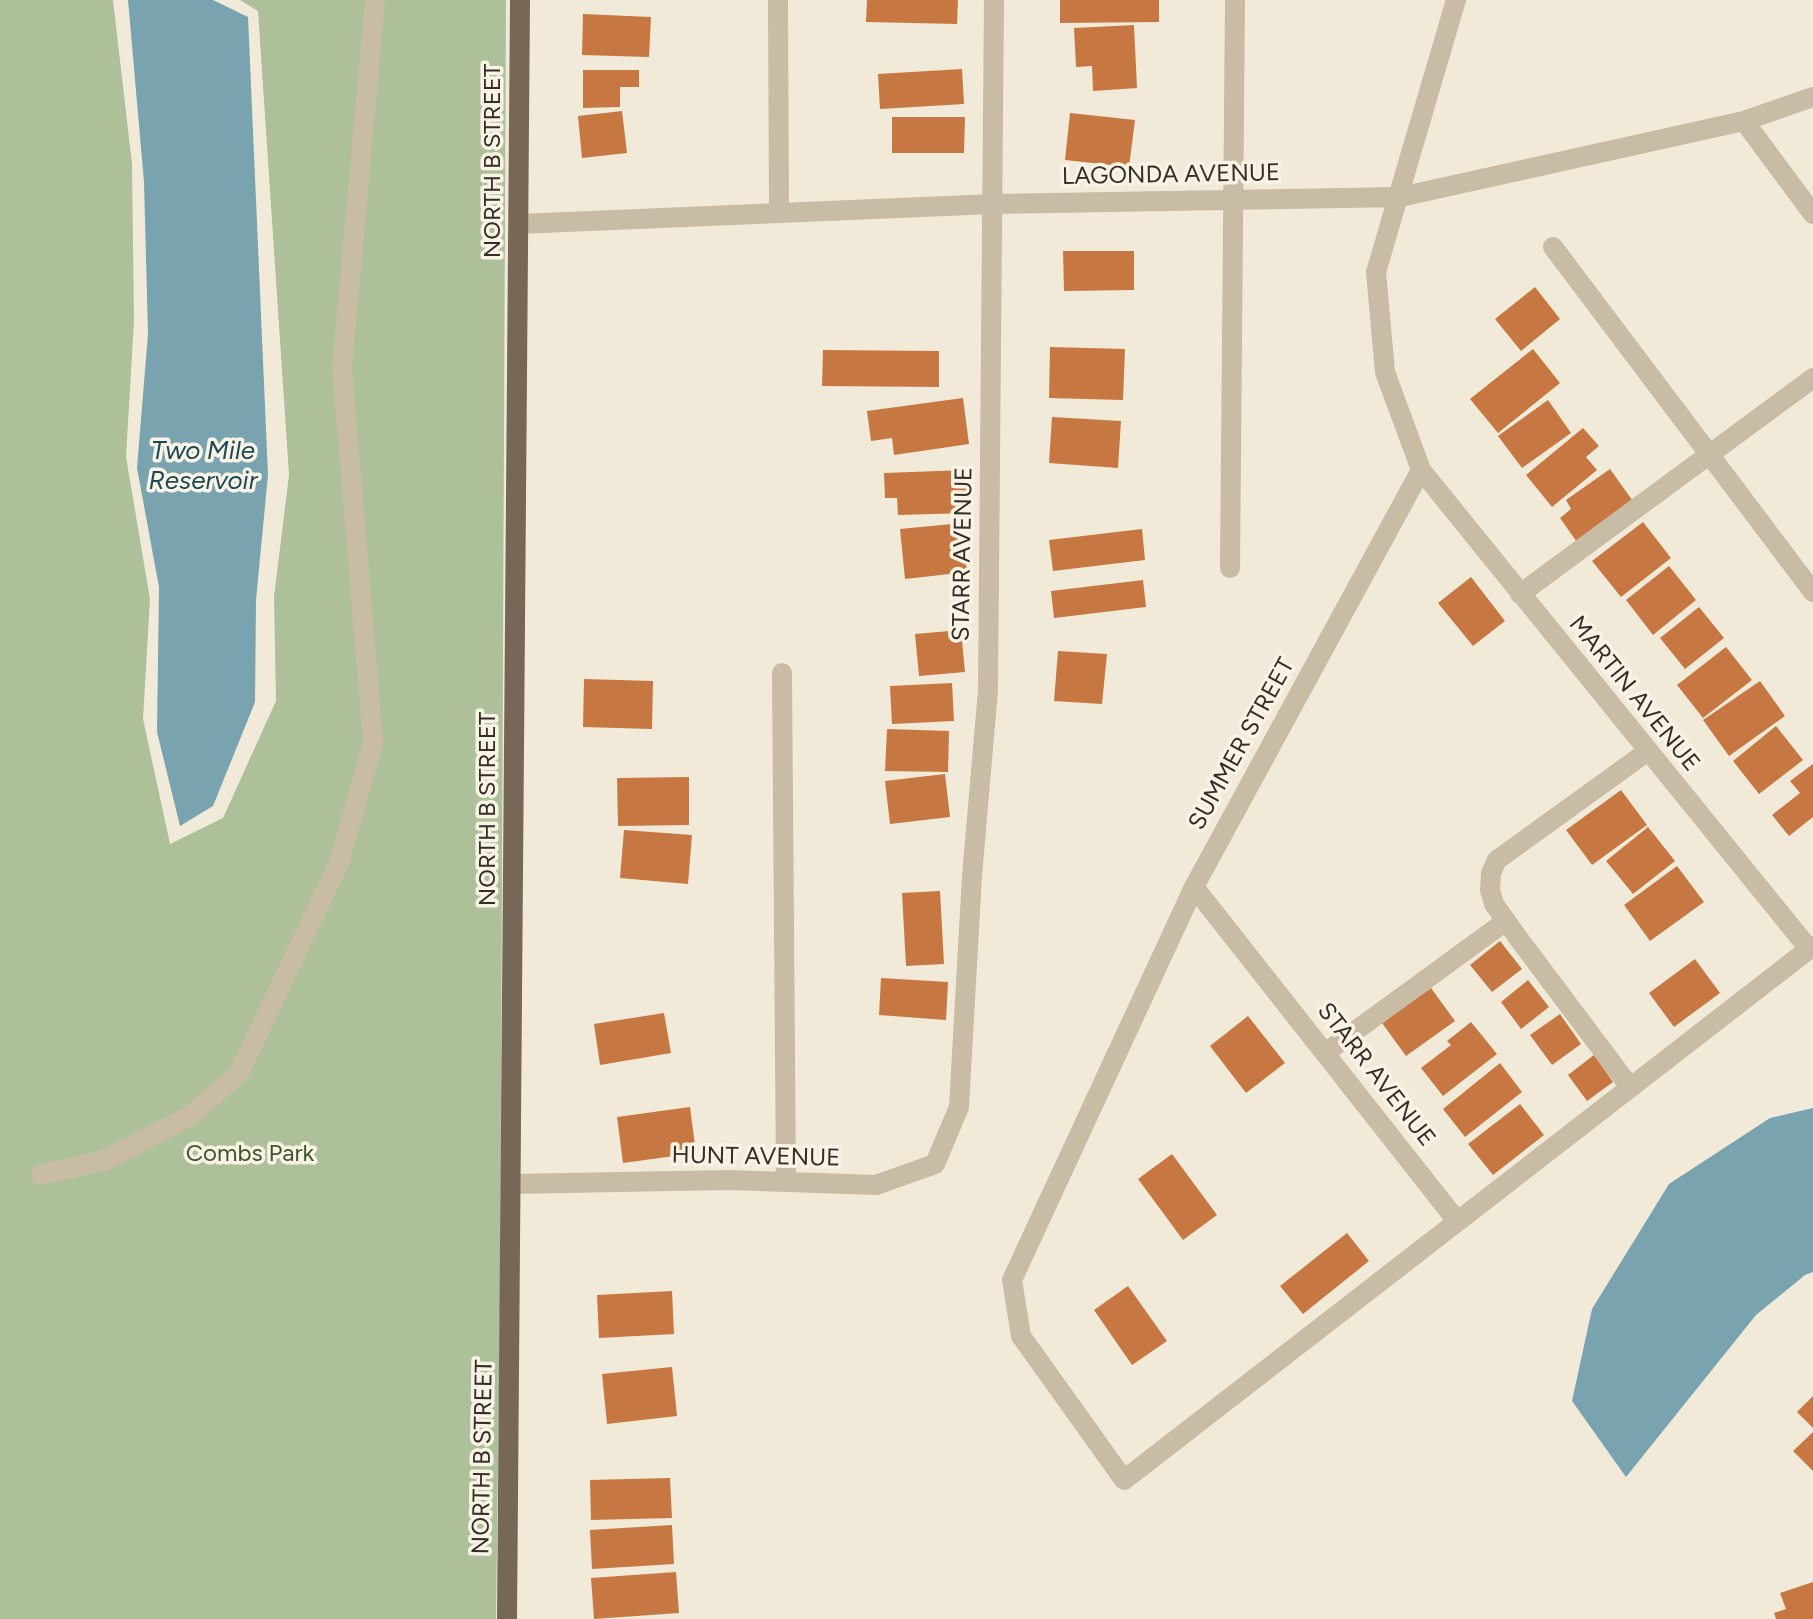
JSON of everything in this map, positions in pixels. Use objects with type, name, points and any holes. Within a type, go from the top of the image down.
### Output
[{"type":"main road","name":"NORTH B STREET","points":[[507,1619],[520,0]]},
{"type":"street","points":[[41,1175],[105,1160],[190,1116],[239,1073],[339,863],[373,743],[342,369],[375,0]]},
{"type":"street","points":[[778,0],[779,213]]},
{"type":"street","name":"STARR AVENUE","points":[[959,1107],[972,876],[988,690],[994,0]]},
{"type":"street","points":[[1230,568],[1235,0]]},
{"type":"street","points":[[1421,470],[1385,372],[1376,272],[1456,0]]},
{"type":"street","name":"LAGONDA AVENUE","points":[[519,224],[993,204],[1400,197],[1744,121],[1813,97]]},
{"type":"street","points":[[1744,121],[1813,214]]},
{"type":"street","points":[[1553,247],[1813,592]]},
{"type":"street","points":[[1520,594],[1813,378]]},
{"type":"street","name":"MARTIN AVENUE","points":[[1421,470],[1811,948]]},
{"type":"street","name":"SUMMER STREET","points":[[1421,470],[1194,887],[1012,1280],[1021,1336],[1124,1480],[1457,1221]]},
{"type":"street","points":[[782,673],[786,1182]]},
{"type":"street","points":[[1630,1087],[1506,921],[1494,904],[1490,890],[1491,873],[1497,860],[1648,751]]},
{"type":"street","name":"STARR AVENUE","points":[[1194,887],[1457,1221]]},
{"type":"street","points":[[1325,1053],[1506,921]]},
{"type":"street","points":[[1457,1221],[1811,948]]},
{"type":"street","name":"HUNT AVENUE","points":[[511,1184],[729,1180],[876,1185],[935,1164],[959,1107]]},
{"type":"green space","name":"Combs Park","points":[[0,0],[113,0],[132,164],[134,321],[126,457],[150,599],[143,719],[170,844],[223,818],[276,701],[274,597],[289,475],[258,11],[240,0],[506,0],[496,1619],[0,1619]]},
{"type":"water","name":"Two Mile Reservoir","points":[[128,0],[213,0],[248,17],[268,475],[256,600],[255,702],[213,806],[180,826],[157,732],[159,587],[137,468],[148,334],[144,182]]},
{"type":"water","points":[[1813,1108],[1813,1272],[1805,1275],[1756,1315],[1626,1477],[1572,1401],[1592,1309],[1669,1184],[1770,1118]]},
{"type":"building","points":[[867,0],[958,0],[957,24],[866,22]]},
{"type":"building","points":[[1060,0],[1159,0],[1159,22],[1060,23]]},
{"type":"building","points":[[583,14],[651,17],[649,57],[582,55]]},
{"type":"building","points":[[1134,25],[1137,88],[1093,91],[1092,66],[1076,67],[1074,28]]},
{"type":"building","points":[[962,69],[964,104],[880,109],[878,74]]},
{"type":"building","points":[[583,70],[639,70],[639,87],[620,87],[620,107],[583,108]]},
{"type":"building","points":[[622,111],[627,153],[582,158],[578,116]]},
{"type":"building","points":[[1070,113],[1135,120],[1129,167],[1065,160]]},
{"type":"building","points":[[892,117],[965,117],[964,153],[892,153]]},
{"type":"building","points":[[1063,251],[1134,251],[1134,290],[1064,291]]},
{"type":"building","points":[[1535,287],[1560,319],[1521,351],[1495,319]]},
{"type":"building","points":[[1050,347],[1125,349],[1123,400],[1049,398]]},
{"type":"building","points":[[1533,349],[1560,383],[1498,433],[1470,399]]},
{"type":"building","points":[[823,350],[939,351],[939,387],[822,386]]},
{"type":"building","points":[[963,398],[969,444],[894,455],[892,438],[871,441],[867,411]]},
{"type":"building","points":[[1548,400],[1571,433],[1522,468],[1498,436]]},
{"type":"building","points":[[1052,417],[1121,421],[1118,468],[1049,463]]},
{"type":"building","points":[[1583,428],[1599,446],[1586,457],[1597,470],[1552,507],[1526,475]]},
{"type":"building","points":[[1610,469],[1635,504],[1579,545],[1560,518],[1571,509],[1566,500]]},
{"type":"building","points":[[966,470],[967,513],[898,515],[897,498],[885,498],[884,473]]},
{"type":"building","points":[[1643,522],[1671,558],[1621,597],[1592,561]]},
{"type":"building","points":[[962,523],[967,572],[905,579],[900,529]]},
{"type":"building","points":[[1142,529],[1145,560],[1053,571],[1049,540]]},
{"type":"building","points":[[1669,566],[1696,600],[1653,635],[1626,600]]},
{"type":"building","points":[[1471,577],[1505,621],[1473,646],[1438,603]]},
{"type":"building","points":[[1143,580],[1146,607],[1054,618],[1051,591]]},
{"type":"building","points":[[1699,607],[1724,638],[1685,669],[1660,638]]},
{"type":"building","points":[[961,630],[965,672],[919,676],[915,634]]},
{"type":"building","points":[[1726,647],[1752,680],[1703,718],[1677,685]]},
{"type":"building","points":[[1058,651],[1107,654],[1102,704],[1054,701]]},
{"type":"building","points":[[584,679],[653,681],[652,729],[583,727]]},
{"type":"building","points":[[1760,681],[1785,716],[1729,756],[1703,720]]},
{"type":"building","points":[[952,683],[954,721],[892,724],[890,686]]},
{"type":"building","points":[[1776,726],[1803,760],[1759,794],[1733,761]]},
{"type":"building","points":[[887,729],[949,731],[948,772],[885,771]]},
{"type":"building","points":[[1813,764],[1813,817],[1789,836],[1772,815],[1800,793],[1790,781]]},
{"type":"building","points":[[945,774],[950,817],[890,824],[885,781]]},
{"type":"building","points":[[689,777],[689,825],[618,826],[617,778]]},
{"type":"building","points":[[1621,790],[1647,825],[1592,865],[1566,830]]},
{"type":"building","points":[[1648,827],[1675,861],[1633,894],[1606,861]]},
{"type":"building","points":[[624,830],[692,835],[688,884],[620,878]]},
{"type":"building","points":[[1677,866],[1704,902],[1650,941],[1624,905]]},
{"type":"building","points":[[940,891],[944,964],[906,966],[902,893]]},
{"type":"building","points":[[1500,941],[1522,969],[1492,992],[1470,965]]},
{"type":"building","points":[[1695,959],[1720,993],[1674,1027],[1649,993]]},
{"type":"building","points":[[881,978],[948,982],[946,1020],[879,1015]]},
{"type":"building","points":[[1528,980],[1549,1007],[1521,1029],[1501,1002]]},
{"type":"building","points":[[1431,988],[1455,1021],[1406,1056],[1382,1023]]},
{"type":"building","points":[[664,1013],[671,1053],[600,1065],[594,1024]]},
{"type":"building","points":[[1560,1014],[1581,1044],[1552,1065],[1530,1035]]},
{"type":"building","points":[[1248,1016],[1285,1063],[1246,1093],[1210,1046]]},
{"type":"building","points":[[1471,1022],[1497,1054],[1443,1096],[1421,1068],[1451,1045],[1447,1041]]},
{"type":"building","points":[[1594,1055],[1613,1082],[1587,1101],[1568,1075]]},
{"type":"building","points":[[1500,1063],[1522,1092],[1465,1137],[1443,1109]]},
{"type":"building","points":[[1520,1104],[1544,1135],[1493,1175],[1468,1144]]},
{"type":"building","points":[[690,1107],[696,1153],[623,1163],[617,1117]]},
{"type":"building","points":[[1172,1154],[1217,1215],[1183,1240],[1138,1179]]},
{"type":"building","points":[[1347,1233],[1369,1261],[1303,1314],[1280,1286]]},
{"type":"building","points":[[1128,1286],[1167,1341],[1132,1365],[1094,1310]]},
{"type":"building","points":[[672,1291],[674,1334],[599,1338],[597,1295]]},
{"type":"building","points":[[672,1367],[677,1416],[607,1424],[602,1374]]},
{"type":"building","points":[[1813,1396],[1813,1428],[1797,1412]]},
{"type":"building","points":[[1813,1432],[1813,1471],[1793,1451]]},
{"type":"building","points":[[670,1478],[672,1518],[591,1520],[590,1480]]},
{"type":"building","points":[[672,1525],[674,1564],[592,1569],[590,1530]]},
{"type":"building","points":[[676,1572],[679,1613],[594,1619],[591,1578]]},
{"type":"building","points":[[1813,1582],[1813,1619],[1776,1619],[1774,1613],[1786,1609],[1780,1593]]}]
